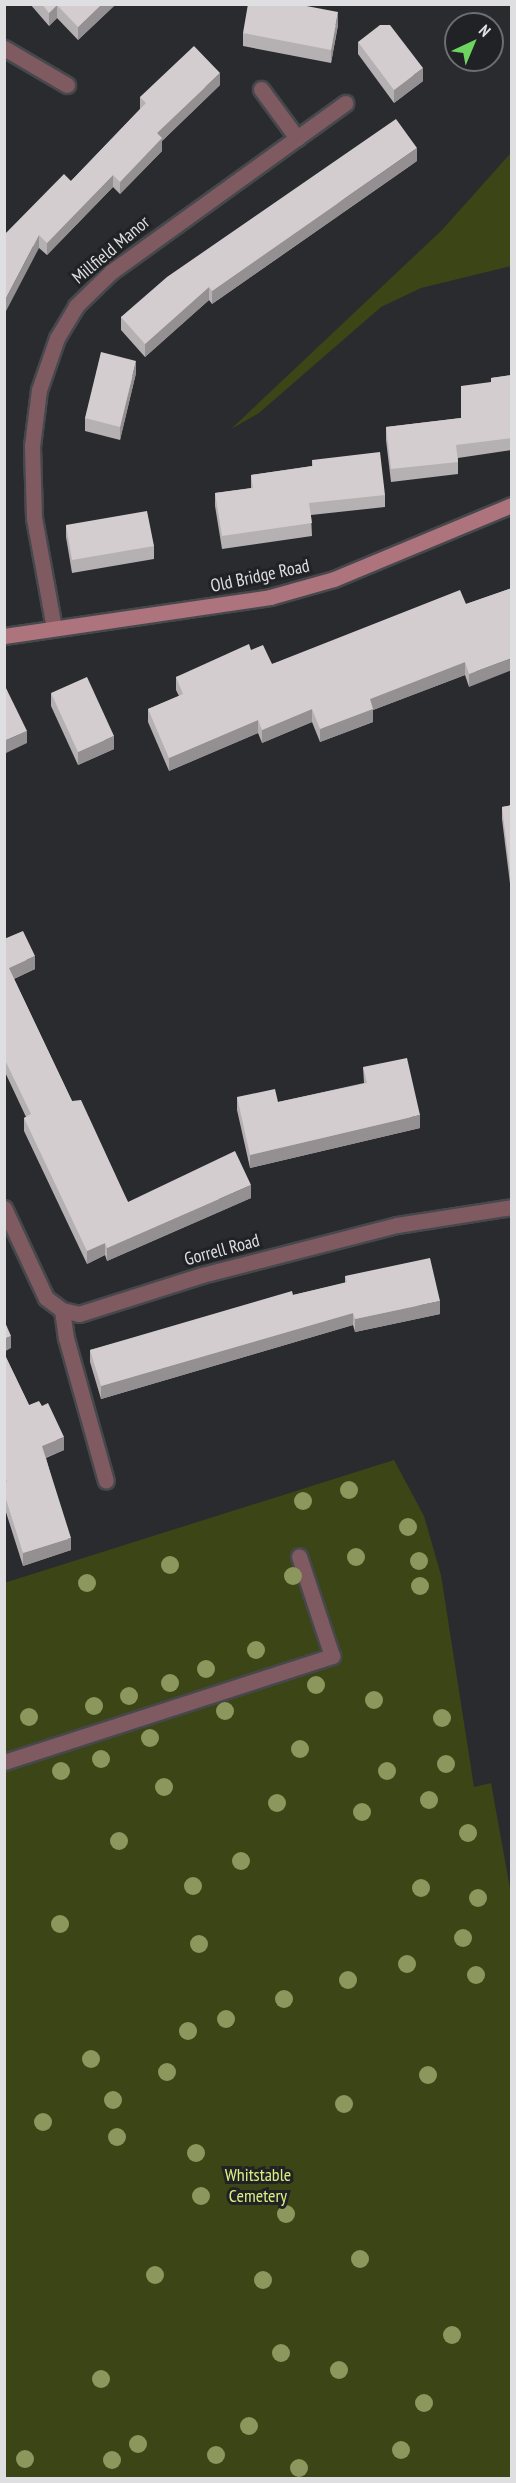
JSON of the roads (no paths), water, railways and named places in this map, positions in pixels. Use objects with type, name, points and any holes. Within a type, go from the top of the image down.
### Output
[{"type":"street","points":[[4,48],[67,85]]},
{"type":"street","points":[[261,88],[297,138]]},
{"type":"street","name":"Millfield Manor","points":[[54,628],[34,518],[32,446],[39,390],[57,338],[76,306],[111,272],[345,103]]},
{"type":"street","name":"Old Bridge Road","points":[[4,636],[270,597],[334,579],[512,505]]},
{"type":"street","name":"Gorrell Road","points":[[62,1311],[79,1314],[202,1275],[397,1225],[512,1207]]},
{"type":"street","points":[[4,1208],[46,1298],[62,1311],[66,1338],[106,1481]]},
{"type":"street","points":[[4,1762],[332,1656],[299,1556]]},
{"type":"park label","name":"Whitstable Cemetery","points":[[258,2186]]}]
